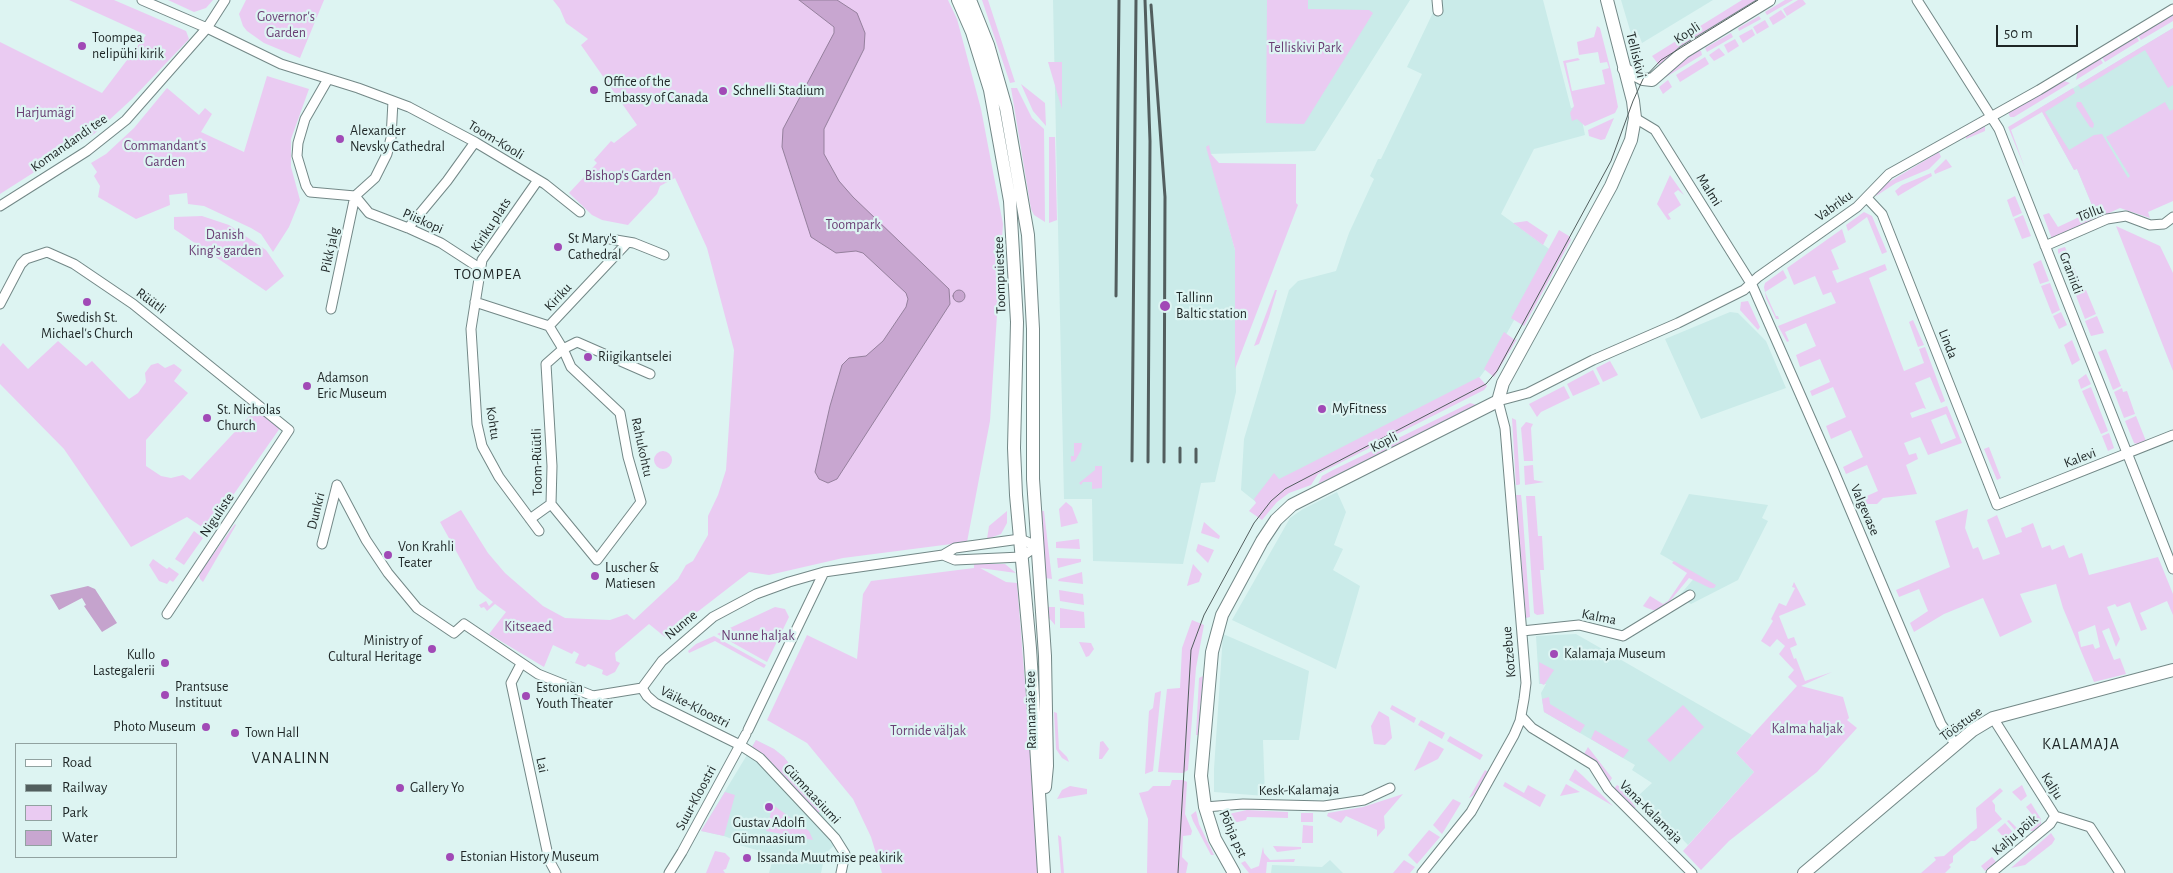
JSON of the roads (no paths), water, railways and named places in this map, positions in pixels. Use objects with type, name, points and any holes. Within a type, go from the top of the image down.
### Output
[{"type":"main road","name":"Toompuiestee","points":[[958,0],[972,32],[990,90],[1010,201],[1016,289],[1014,448],[1022,557]]},
{"type":"main road","points":[[970,0],[988,45],[1002,92],[1028,235],[1033,329],[1034,479],[1037,546]]},
{"type":"main road","name":"Telliskivi","points":[[1607,0],[1635,118]]},
{"type":"main road","name":"Kopli","points":[[1624,69],[1643,79],[1652,80],[1684,52],[1769,0]]},
{"type":"main road","points":[[1498,401],[1510,370],[1622,165],[1631,140],[1635,118]]},
{"type":"main road","name":"Kopli","points":[[1205,807],[1200,776],[1210,668],[1216,635],[1222,615],[1276,520],[1292,505],[1498,401]]},
{"type":"main road","name":"Rannamäe tee","points":[[1037,546],[1045,656],[1047,766],[1044,797],[1051,873]]},
{"type":"main road","name":"Rannamäe tee","points":[[1022,557],[1030,648],[1044,873]]},
{"type":"main road","name":"Tööstuse","points":[[1804,873],[1973,730],[1993,718],[2173,670]]},
{"type":"main road","name":"Põhja pst","points":[[1205,807],[1215,839],[1234,873]]},
{"type":"street","points":[[142,0],[207,28],[281,64],[328,79],[393,101],[391,138],[382,167],[375,178],[355,196],[310,192],[306,186],[297,156],[300,132],[305,119],[328,79]]},
{"type":"street","name":"Komandandi tee","points":[[0,206],[87,151],[126,120],[207,28],[225,0]]},
{"type":"street","points":[[1437,0],[1438,11]]},
{"type":"street","name":"Graniidi","points":[[1917,0],[1993,116],[2173,569]]},
{"type":"street","name":"Vabriku","points":[[1498,401],[1528,393],[1593,360],[1678,323],[1752,285],[1758,277],[1867,198],[1889,174],[1993,116],[2173,9]]},
{"type":"street","name":"Toom-Kooli","points":[[393,101],[475,142],[538,180],[580,212]]},
{"type":"street","name":"Malmi","points":[[1635,118],[1655,130],[1752,285]]},
{"type":"street","points":[[408,228],[430,198],[447,181],[475,142]]},
{"type":"street","name":"Kiriku plats","points":[[475,302],[482,260],[538,180]]},
{"type":"street","name":"Piiskopi","points":[[355,196],[368,213],[408,228],[441,244],[481,269]]},
{"type":"street","name":"Pikk jalg","points":[[331,309],[355,196]]},
{"type":"street","name":"Linda","points":[[1867,198],[1882,214],[1997,504]]},
{"type":"street","name":"Tõllu","points":[[2045,246],[2107,219],[2126,216],[2150,225],[2164,224],[2173,217]]},
{"type":"street","points":[[610,239],[634,243],[664,255]]},
{"type":"street","name":"Kiriku","points":[[549,326],[627,243]]},
{"type":"street","name":"Rüütli","points":[[0,304],[21,264],[26,259],[47,252],[74,264],[133,304],[289,430]]},
{"type":"street","name":"Valgevase","points":[[1752,285],[1833,469],[1940,724],[1956,745]]},
{"type":"street","points":[[475,302],[549,326]]},
{"type":"street","name":"Kohtu","points":[[475,302],[471,330],[478,424],[482,446],[499,478],[539,531]]},
{"type":"street","name":"Rahukohtu","points":[[549,326],[571,367],[620,413],[628,457],[641,502],[618,533]]},
{"type":"street","points":[[563,349],[577,342],[650,374]]},
{"type":"street","name":"Toom-Rüütli","points":[[563,349],[546,364],[552,466],[551,504],[597,560],[618,533]]},
{"type":"street","name":"Kotzebue","points":[[1422,873],[1470,812],[1514,735],[1521,716],[1526,683],[1505,428],[1498,401]]},
{"type":"street","name":"Niguliste","points":[[167,614],[289,430]]},
{"type":"street","name":"Kalevi","points":[[1997,504],[2127,455],[2173,435]]},
{"type":"street","name":"Dunkri","points":[[322,544],[337,485],[366,540],[408,599],[431,619],[454,633],[464,624],[522,664]]},
{"type":"street","points":[[530,520],[551,504]]},
{"type":"street","points":[[1020,539],[1037,546]]},
{"type":"street","name":"Nunne","points":[[642,688],[662,661],[713,617],[756,594],[824,572],[943,555],[955,548],[1020,539]]},
{"type":"street","points":[[1022,557],[1037,546]]},
{"type":"street","name":"Nunne","points":[[943,555],[955,560],[1022,557]]},
{"type":"street","name":"Suur-Kloostri","points":[[669,873],[747,732],[824,572]]},
{"type":"street","name":"Kalma","points":[[1522,631],[1579,625],[1623,636],[1690,595]]},
{"type":"street","points":[[522,664],[547,678],[593,696],[642,688]]},
{"type":"street","name":"Lai","points":[[522,664],[511,683],[549,860],[556,873]]},
{"type":"street","name":"Väike-Kloostri","points":[[642,688],[655,703],[740,745]]},
{"type":"street","name":"Vana-Kalamaja","points":[[1521,716],[1532,728],[1593,765],[1608,789],[1692,873]]},
{"type":"street","name":"Kalju","points":[[1993,718],[2054,816],[2090,827],[2120,873]]},
{"type":"street","name":"Gümnaasiumi","points":[[740,745],[760,758],[835,838],[844,854],[841,873]]},
{"type":"street","name":"Kesk-Kalamaja","points":[[1205,807],[1243,804],[1324,806],[1364,800],[1390,788]]},
{"type":"street","name":"Kalju põik","points":[[1991,873],[2050,824],[2054,816]]},
{"type":"water","points":[[799,0],[837,0],[857,13],[865,33],[864,49],[824,129],[824,154],[839,181],[853,197],[949,289],[950,304],[837,479],[828,483],[819,479],[815,472],[830,406],[842,365],[849,358],[866,356],[883,341],[906,307],[908,299],[906,293],[863,253],[856,251],[836,253],[811,237],[782,147],[783,129],[834,33],[834,27]]},
{"type":"water","points":[[957,290],[961,290],[965,296],[961,302],[957,302],[953,298],[953,294]]},
{"type":"tram line","points":[[1178,873],[1191,650],[1204,615],[1254,523],[1271,501],[1285,489],[1486,384],[1497,371],[1611,161],[1643,79],[1661,60],[1758,0]]},
{"type":"railway","points":[[1116,296],[1119,0]]},
{"type":"railway","points":[[1132,461],[1136,0]]},
{"type":"railway","points":[[1145,0],[1150,141],[1148,462]]},
{"type":"railway","points":[[1151,5],[1165,197],[1164,462]]},
{"type":"railway","points":[[1180,448],[1180,462]]},
{"type":"railway","points":[[1196,449],[1196,462]]},
{"type":"place","name":"Toompea nelipühi kirik","points":[[82,46]]},
{"type":"place","name":"Office of the Embassy of Canada","points":[[594,90]]},
{"type":"place","name":"Schnelli Stadium","points":[[723,91]]},
{"type":"place","name":"Alexander Nevsky Cathedral","points":[[340,139]]},
{"type":"place","name":"St Mary's Cathedral","points":[[558,247]]},
{"type":"place","name":"Swedish St. Michael's Church","points":[[87,302]]},
{"type":"place","name":"Tallinn Baltic station","points":[[1165,306]]},
{"type":"place","name":"Riigikantselei","points":[[588,357]]},
{"type":"place","name":"Adamson Eric Museum","points":[[307,386]]},
{"type":"place","name":"MyFitness","points":[[1322,409]]},
{"type":"place","name":"St. Nicholas Church","points":[[207,418]]},
{"type":"place","name":"Von Krahli Teater","points":[[388,555]]},
{"type":"place","name":"Luscher & Matiesen","points":[[595,576]]},
{"type":"place","name":"Ministry of Cultural Heritage","points":[[432,649]]},
{"type":"place","name":"Kalamaja Museum","points":[[1554,654]]},
{"type":"place","name":"Kullo Lastegalerii","points":[[165,663]]},
{"type":"place","name":"Prantsuse Instituut","points":[[165,695]]},
{"type":"place","name":"Estonian Youth Theater","points":[[526,696]]},
{"type":"place","name":"Photo Museum","points":[[206,727]]},
{"type":"place","name":"Town Hall","points":[[235,733]]},
{"type":"place","name":"Gallery Yo","points":[[400,788]]},
{"type":"place","name":"Gustav Adolfi Gümnaasium","points":[[769,807]]},
{"type":"place","name":"Estonian History Museum","points":[[450,857]]},
{"type":"place","name":"Issanda Muutmise peakirik","points":[[747,858]]},
{"type":"district","name":"TOOMPEA","points":[[488,274]]},
{"type":"district","name":"KALAMAJA","points":[[2081,744]]},
{"type":"district","name":"VANALINN","points":[[291,758]]},
{"type":"park label","name":"Governor's Garden","points":[[286,25]]},
{"type":"park label","name":"Telliskivi Park","points":[[1305,48]]},
{"type":"park label","name":"Harjumägi","points":[[45,113]]},
{"type":"park label","name":"Commandant's Garden","points":[[165,154]]},
{"type":"park label","name":"Bishop's Garden","points":[[628,176]]},
{"type":"park label","name":"Toompark","points":[[853,225]]},
{"type":"park label","name":"Danish King's garden","points":[[225,244]]},
{"type":"park label","name":"Kitseaed","points":[[528,627]]},
{"type":"park label","name":"Nunne haljak","points":[[758,636]]},
{"type":"park label","name":"Kalma haljak","points":[[1807,729]]},
{"type":"park label","name":"Tornide väljak","points":[[928,731]]}]
